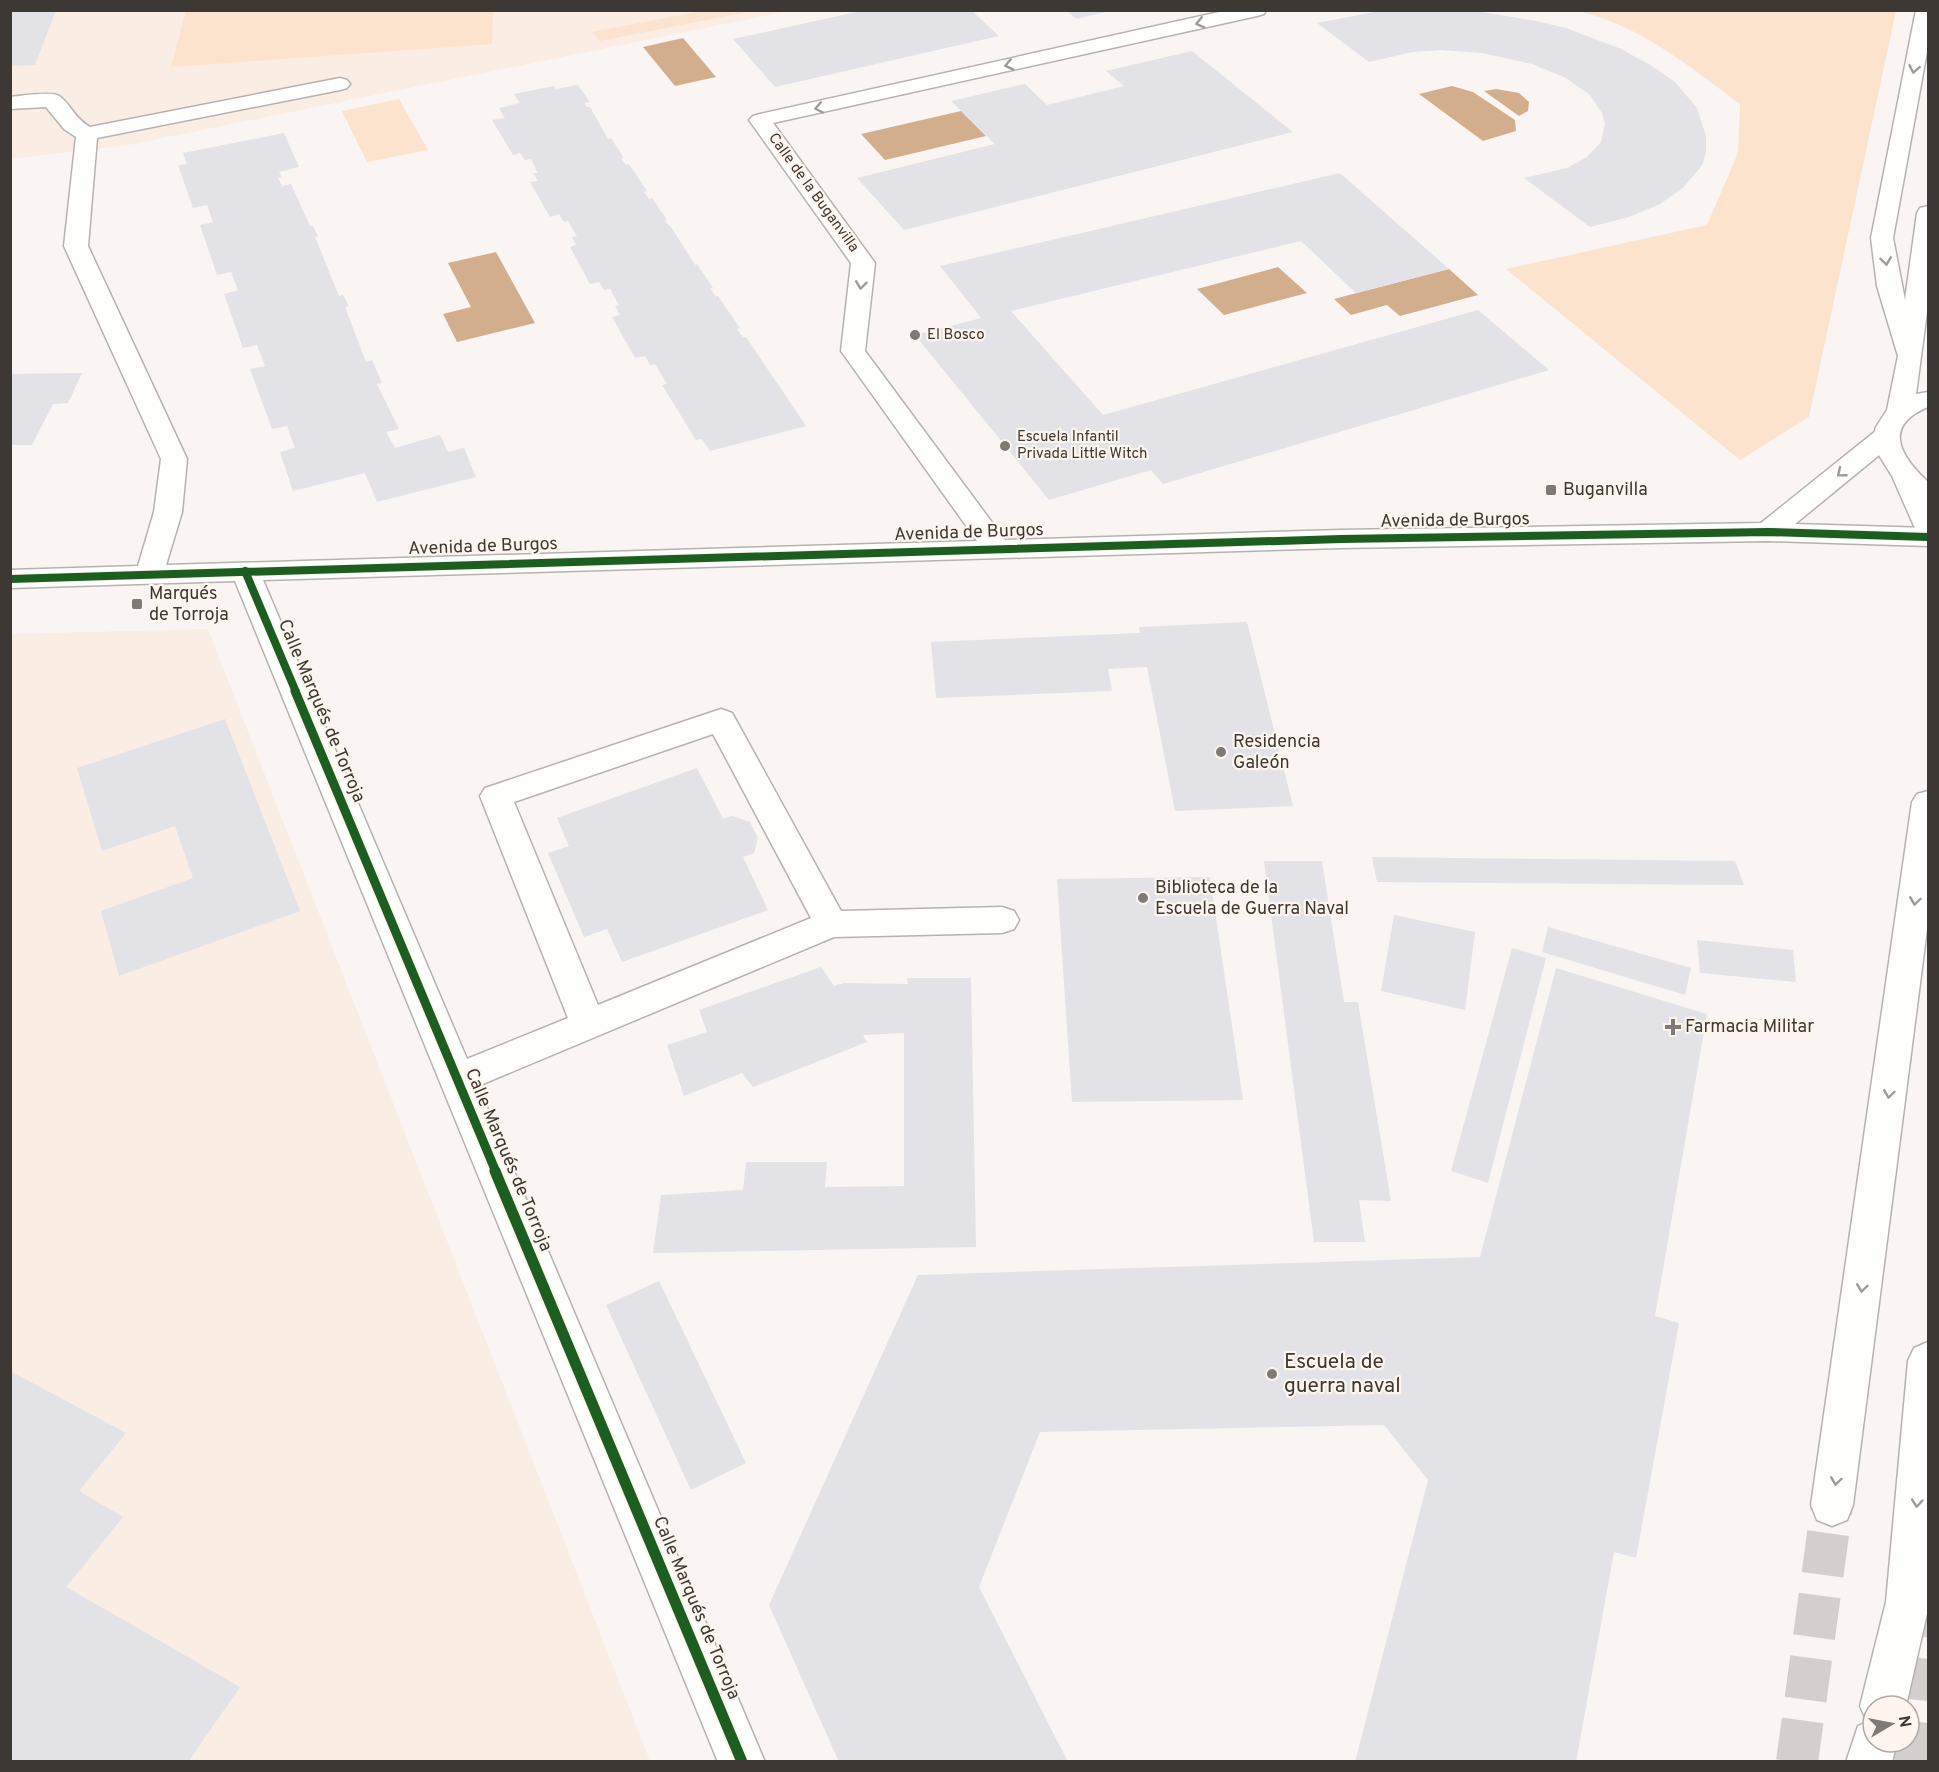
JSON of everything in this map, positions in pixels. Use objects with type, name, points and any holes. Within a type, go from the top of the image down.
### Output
[{"type":"street","name":"Calle de la Buganvilla","points":[[996,548],[853,351],[863,263],[760,120],[1257,10]]},
{"type":"street","points":[[1910,356],[1889,286],[1882,238],[1925,12]]},
{"type":"street","points":[[10,103],[52,100],[71,125],[87,134],[340,84]]},
{"type":"street","points":[[87,134],[76,246],[174,459],[168,512],[149,575]]},
{"type":"street","points":[[1900,411],[1910,356],[1929,213]]},
{"type":"street","points":[[1929,399],[1900,411],[1890,423],[1886,436],[1890,455],[1904,475],[1929,526]]},
{"type":"street","points":[[1768,532],[1886,436]]},
{"type":"street","points":[[1904,475],[1929,495]]},
{"type":"street","name":"Avenida de Burgos","points":[[10,579],[1341,539],[1768,532],[1929,537]]},
{"type":"street","name":"Calle Marqués de Torroja","points":[[244,571],[742,1761]]},
{"type":"street","points":[[588,1024],[496,796],[721,720],[831,924]]},
{"type":"street","points":[[1832,1505],[1929,801]]},
{"type":"street","points":[[456,1079],[831,924],[1002,920]]},
{"type":"street","points":[[1886,1694],[1908,1602],[1929,1361]]},
{"type":"shaded area","points":[[10,11],[789,11],[128,145],[11,159]]},
{"type":"shaded area","points":[[186,11],[493,11],[492,44],[171,67]]},
{"type":"shaded area","points":[[702,11],[752,11],[600,41],[592,32]]},
{"type":"shaded area","points":[[1578,11],[1896,11],[1809,417],[1740,460],[1506,269],[1707,225],[1738,153],[1740,104],[1683,62],[1644,37],[1601,18]]},
{"type":"shaded area","points":[[683,38],[716,77],[675,86],[643,47]]},
{"type":"shaded area","points":[[1452,86],[1473,92],[1515,120],[1516,131],[1483,141],[1419,94]]},
{"type":"shaded area","points":[[1496,89],[1519,93],[1529,102],[1528,111],[1519,116],[1484,91]]},
{"type":"shaded area","points":[[399,99],[428,150],[367,162],[342,111]]},
{"type":"shaded area","points":[[961,111],[986,136],[885,160],[861,134]]},
{"type":"shaded area","points":[[496,252],[535,323],[457,342],[443,314],[471,307],[448,263]]},
{"type":"shaded area","points":[[1278,267],[1307,293],[1224,315],[1197,289]]},
{"type":"shaded area","points":[[1449,269],[1478,295],[1400,316],[1387,305],[1351,315],[1334,299]]},
{"type":"shaded area","points":[[208,629],[650,1761],[11,1761],[10,634]]},
{"type":"building","points":[[10,10],[56,10],[35,65],[10,66]]},
{"type":"building","points":[[865,10],[971,10],[999,36],[775,87],[733,39]]},
{"type":"building","points":[[1066,10],[1110,10],[1110,11],[1076,19]]},
{"type":"building","points":[[1469,10],[1566,28],[1621,49],[1652,66],[1675,82],[1697,108],[1706,136],[1703,164],[1683,188],[1660,204],[1629,217],[1590,227],[1524,178],[1567,168],[1587,157],[1601,142],[1605,124],[1602,113],[1590,95],[1566,78],[1532,64],[1482,53],[1441,50],[1413,52],[1369,62],[1317,23],[1380,11]]},
{"type":"building","points":[[1192,51],[1293,132],[904,230],[857,178],[995,144],[951,101],[1025,84],[1047,105],[1124,86],[1106,71]]},
{"type":"building","points":[[578,85],[590,102],[584,103],[590,107],[608,139],[611,138],[626,165],[629,164],[647,191],[644,192],[649,199],[652,198],[667,220],[664,220],[713,288],[710,288],[716,297],[718,296],[740,328],[737,329],[743,337],[746,337],[806,426],[710,451],[702,439],[696,440],[662,385],[667,384],[655,364],[650,365],[645,356],[635,358],[612,317],[620,315],[615,306],[619,305],[610,289],[604,290],[599,282],[590,284],[570,247],[576,245],[572,237],[577,236],[568,221],[564,222],[559,214],[550,217],[530,182],[538,181],[533,173],[538,173],[531,159],[525,160],[520,153],[513,155],[492,120],[505,118],[499,108],[520,103],[514,94],[554,86],[556,89]]},
{"type":"building","points":[[284,133],[299,167],[279,172],[282,177],[278,178],[282,186],[291,184],[310,226],[313,226],[318,236],[315,237],[339,296],[343,295],[349,306],[345,307],[366,362],[372,360],[382,383],[377,384],[399,429],[386,432],[395,448],[440,435],[448,452],[464,448],[476,477],[377,502],[365,473],[293,491],[280,452],[295,448],[287,426],[272,429],[250,369],[265,366],[257,345],[243,348],[224,294],[238,290],[231,272],[217,275],[200,225],[213,222],[207,205],[193,208],[178,165],[187,164],[183,153]]},
{"type":"building","points":[[1340,173],[1449,269],[1356,293],[1301,241],[1011,311],[1103,415],[1478,310],[1549,370],[1163,484],[1151,470],[1049,500],[915,335],[981,318],[940,266]]},
{"type":"building","points":[[82,373],[68,403],[53,404],[32,445],[10,445],[10,374]]},
{"type":"building","name":"Residencia Galeón","points":[[1247,622],[1293,806],[1175,811],[1147,667],[1108,669],[1112,691],[936,698],[931,642],[1140,633],[1139,627]]},
{"type":"building","points":[[225,719],[300,911],[119,976],[101,911],[193,878],[175,826],[102,851],[77,768]]},
{"type":"building","points":[[697,768],[723,819],[732,816],[750,822],[758,838],[754,853],[743,857],[768,910],[622,962],[607,929],[584,937],[548,853],[569,846],[557,818]]},
{"type":"building","points":[[1372,857],[1735,861],[1744,885],[1377,882]]},
{"type":"building","points":[[1264,861],[1322,861],[1344,1002],[1358,1002],[1391,1201],[1359,1200],[1365,1242],[1314,1242]]},
{"type":"building","points":[[1210,877],[1243,1100],[1072,1102],[1057,879]]},
{"type":"building","points":[[1394,915],[1475,932],[1465,1010],[1381,991]]},
{"type":"building","points":[[1548,927],[1691,968],[1685,995],[1542,952]]},
{"type":"building","points":[[1697,940],[1793,950],[1796,982],[1700,973]]},
{"type":"building","points":[[1512,948],[1546,958],[1488,1183],[1451,1171]]},
{"type":"building","points":[[821,967],[834,986],[844,983],[908,984],[907,978],[971,978],[976,1247],[653,1253],[661,1195],[743,1190],[746,1162],[827,1162],[825,1187],[904,1186],[904,1033],[863,1035],[867,1042],[753,1087],[742,1073],[684,1096],[667,1045],[707,1032],[699,1010]]},
{"type":"building","name":"Escuela de guerra naval","points":[[1556,968],[1707,1014],[1655,1316],[1679,1323],[1636,1558],[1614,1552],[1576,1762],[1355,1762],[1428,1480],[1384,1425],[1040,1432],[979,1587],[1068,1762],[839,1762],[769,1605],[918,1275],[1480,1257]]},
{"type":"building","points":[[659,1281],[746,1463],[691,1490],[606,1305]]},
{"type":"building","points":[[10,1371],[126,1433],[79,1491],[123,1517],[66,1587],[240,1687],[188,1762],[10,1762]]},
{"type":"tunnel","points":[[1797,1762],[1832,1505]]},
{"type":"tunnel","points":[[1907,1762],[1918,1704],[1928,1608]]},
{"type":"cycle path","points":[[10,579],[1341,539],[1768,532],[1928,537]]},
{"type":"cycle path","points":[[245,571],[742,1762]]},
{"type":"place","name":"El Bosco","points":[[915,335]]},
{"type":"place","name":"Escuela Infantil Privada Little Witch","points":[[1005,446]]},
{"type":"place","name":"Buganvilla","points":[[1551,490]]},
{"type":"place","name":"Marqués de Torroja","points":[[137,604]]},
{"type":"place","name":"Residencia Galeón","points":[[1221,752]]},
{"type":"place","name":"Biblioteca de la Escuela de Guerra Naval","points":[[1143,898]]},
{"type":"place","name":"Farmacia Militar","points":[[1673,1027]]},
{"type":"place","name":"Escuela de guerra naval","points":[[1272,1374]]}]
